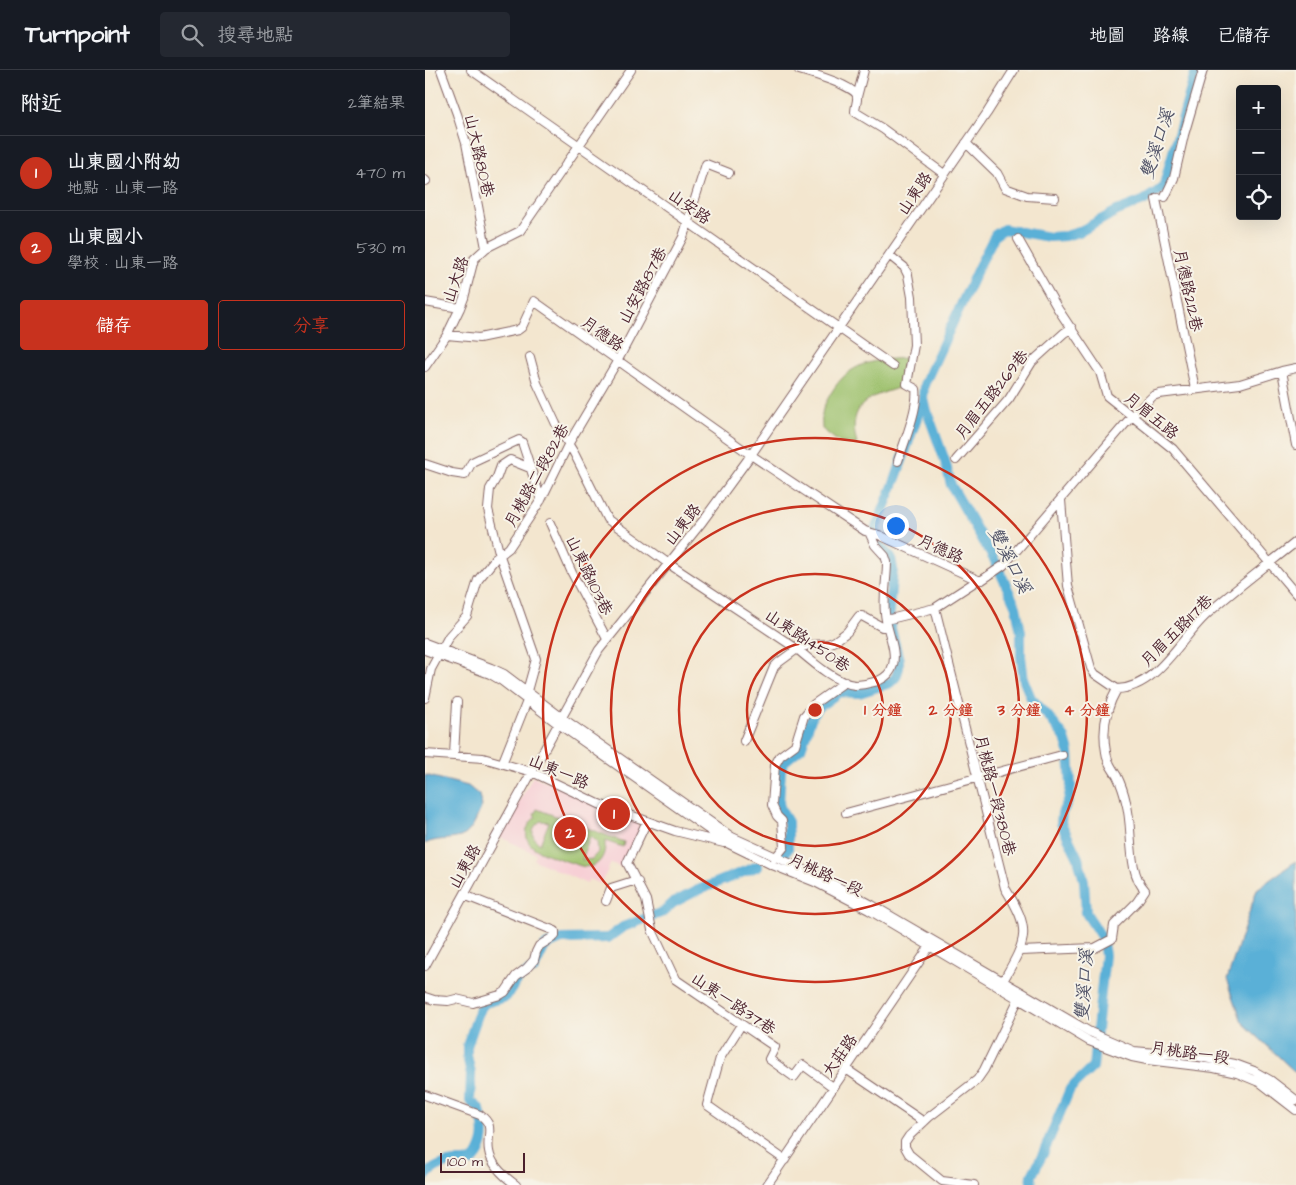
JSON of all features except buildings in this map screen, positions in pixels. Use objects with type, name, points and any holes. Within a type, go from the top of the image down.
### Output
[{"type":"street","name":"山大路80巷","points":[[441,70],[466,144],[487,248]]},
{"type":"street","name":"山安路","points":[[471,70],[893,366]]},
{"type":"street","name":"山大路","points":[[425,366],[447,335],[460,308],[474,258],[487,248],[520,231],[631,70]]},
{"type":"street","points":[[799,70],[849,88],[855,92],[857,97]]},
{"type":"street","points":[[864,70],[855,112],[883,129],[944,174]]},
{"type":"street","name":"山東路","points":[[425,966],[592,660],[702,522],[751,455],[987,114],[1014,70]]},
{"type":"street","name":"月德路212巷","points":[[1195,389],[1156,199],[1161,197],[1174,178],[1203,70]]},
{"type":"street","points":[[966,143],[997,174],[1005,188],[1027,196],[1055,198]]},
{"type":"street","name":"山安路87巷","points":[[619,360],[683,237],[706,164],[729,173]]},
{"type":"street","name":"月眉五路","points":[[1019,239],[1058,309],[1100,372],[1107,396],[1177,454],[1296,594]]},
{"type":"street","points":[[889,254],[904,267],[908,275],[914,316],[915,345],[907,384],[916,389],[917,394],[898,461]]},
{"type":"street","name":"月德路","points":[[447,335],[479,338],[518,330],[522,327],[534,301],[751,455],[870,534],[879,535],[978,580],[982,580],[1004,565],[1132,416],[1153,396],[1246,383],[1296,368]]},
{"type":"street","points":[[425,302],[460,308]]},
{"type":"street","name":"月眉五路269巷","points":[[957,460],[1009,399],[1032,362],[1072,328]]},
{"type":"street","name":"山東路1450巷","points":[[530,357],[537,383],[556,424],[569,443],[607,520],[669,564],[797,649],[811,661],[853,685],[863,685],[883,679],[893,668],[894,658],[884,610],[887,562],[870,534]]},
{"type":"street","name":"月桃路二段82巷","points":[[425,698],[431,669],[440,651],[467,616],[477,580],[509,548],[541,500],[569,443],[619,360]]},
{"type":"street","points":[[1282,371],[1296,445]]},
{"type":"street","points":[[425,464],[452,473],[465,475],[472,462],[519,440],[522,442],[541,500]]},
{"type":"street","points":[[502,764],[528,695],[536,659],[500,556],[488,509],[490,489],[501,466],[510,460],[530,468]]},
{"type":"street","points":[[1020,951],[1095,948],[1112,939],[1114,925],[1137,902],[1145,890],[1135,876],[1129,813],[1124,795],[1105,752],[1106,718],[1110,700],[1117,689],[1095,674],[1089,663],[1067,586],[1061,500]]},
{"type":"street","name":"山東路1103巷","points":[[550,523],[572,573],[607,639]]},
{"type":"street","name":"月眉五路117巷","points":[[1117,689],[1125,689],[1135,685],[1152,674],[1169,659],[1205,616],[1296,542]]},
{"type":"street","points":[[744,741],[775,667],[790,652],[809,645],[828,644],[847,632],[859,616],[882,627],[896,618],[935,608],[978,580]]},
{"type":"street","name":"月桃路一段380巷","points":[[935,608],[1005,888],[1018,909],[1024,928],[1020,951],[1003,981]]},
{"type":"street","points":[[425,643],[440,651]]},
{"type":"street","points":[[425,650],[440,651]]},
{"type":"street","name":"月桃路一段","points":[[440,651],[504,674],[559,720],[730,841],[770,864],[870,907]]},
{"type":"street","points":[[775,858],[784,848],[782,822],[772,805],[775,765],[780,756],[795,745],[805,716],[815,704],[845,682]]},
{"type":"street","points":[[454,755],[457,702]]},
{"type":"street","name":"山東一路","points":[[426,752],[443,756],[454,755],[483,758],[532,772],[599,804],[675,831],[730,841]]},
{"type":"street","points":[[846,813],[1062,755]]},
{"type":"street","points":[[606,901],[611,888],[630,882],[637,882],[627,863],[647,821]]},
{"type":"street","name":"月桃路一段","points":[[730,841],[818,876],[932,944],[1132,1057],[1237,1073],[1261,1083],[1296,1110]]},
{"type":"street","name":"山東一路37巷","points":[[637,882],[646,900],[652,930],[675,979],[775,1047],[769,1059],[794,1077],[803,1065],[833,1087]]},
{"type":"street","points":[[425,997],[434,1000],[456,1000],[473,1003],[500,995],[505,992],[516,976],[531,964],[539,946],[556,934],[464,895]]},
{"type":"street","name":"月桃路一段","points":[[932,944],[1003,981],[1089,1041],[1101,1041],[1134,1050],[1235,1064],[1254,1071],[1270,1080],[1296,1100]]},
{"type":"street","name":"大莊路","points":[[767,1185],[932,944]]},
{"type":"street","points":[[974,1185],[942,1181],[909,1154],[905,1147],[905,1142],[924,1122],[977,1080],[984,1070],[1021,995]]},
{"type":"street","points":[[741,1025],[720,1058],[707,1105],[785,1160]]},
{"type":"street","points":[[1175,1055],[1180,1065]]},
{"type":"street","points":[[845,1069],[924,1122]]},
{"type":"street","points":[[425,1095],[482,1116],[487,1120],[490,1129],[489,1151],[492,1159],[499,1171],[515,1185]]},
{"type":"shaded area","points":[[533,776],[636,820],[641,830],[628,850],[621,867],[611,863],[601,884],[589,879],[587,884],[534,860],[536,854],[500,837]]},
{"type":"green space","points":[[907,358],[905,384],[867,401],[857,412],[854,426],[857,444],[840,443],[822,429],[824,406],[838,382],[846,374],[864,364]]},
{"type":"green space","points":[[537,809],[624,842],[623,847],[605,841],[603,857],[597,864],[587,867],[556,858],[537,850],[527,840],[528,827],[536,817],[534,815]],"holes":[[[541,821],[549,822],[540,844],[533,835],[533,832],[535,826]],[[590,837],[597,842],[598,852],[592,859],[582,860]]]},
{"type":"water","points":[[425,775],[468,786],[479,795],[482,806],[473,825],[465,835],[425,844]]},
{"type":"water","points":[[1296,861],[1296,1073],[1242,1022],[1227,979],[1257,889]]},
{"type":"waterway","name":"雙溪口溪","points":[[1031,1185],[1032,1175],[1043,1154],[1070,1089],[1093,1067],[1105,955],[1102,938],[1086,913],[1084,881],[1078,858],[1061,823],[1062,813],[1068,801],[1071,786],[1069,752],[1065,738],[1031,698],[1024,681],[1021,632],[1016,607],[996,563],[951,485],[945,461],[923,400],[924,385],[995,235],[1004,229],[1049,237],[1065,236],[1079,232],[1117,211],[1143,201],[1163,188],[1196,70]]},
{"type":"waterway","points":[[783,856],[788,849],[788,822],[779,803],[781,770],[784,762],[801,748],[812,716],[819,707],[839,692],[859,693],[890,683],[896,677],[899,668],[889,609],[893,569],[891,558],[877,543],[875,530],[896,478],[923,400]]},
{"type":"waterway","points":[[425,1177],[441,1165],[473,1160],[479,1152],[484,1136],[483,1126],[480,1109],[470,1101],[471,1074],[467,1046],[480,1009],[485,1003],[506,997],[519,978],[534,969],[545,946],[562,939],[608,938],[623,927],[663,912],[673,903],[696,891],[758,866]]},
{"type":"place","name":"山東國小附幼","points":[[614,814]]},
{"type":"place","name":"山東國小","points":[[570,833]]}]
